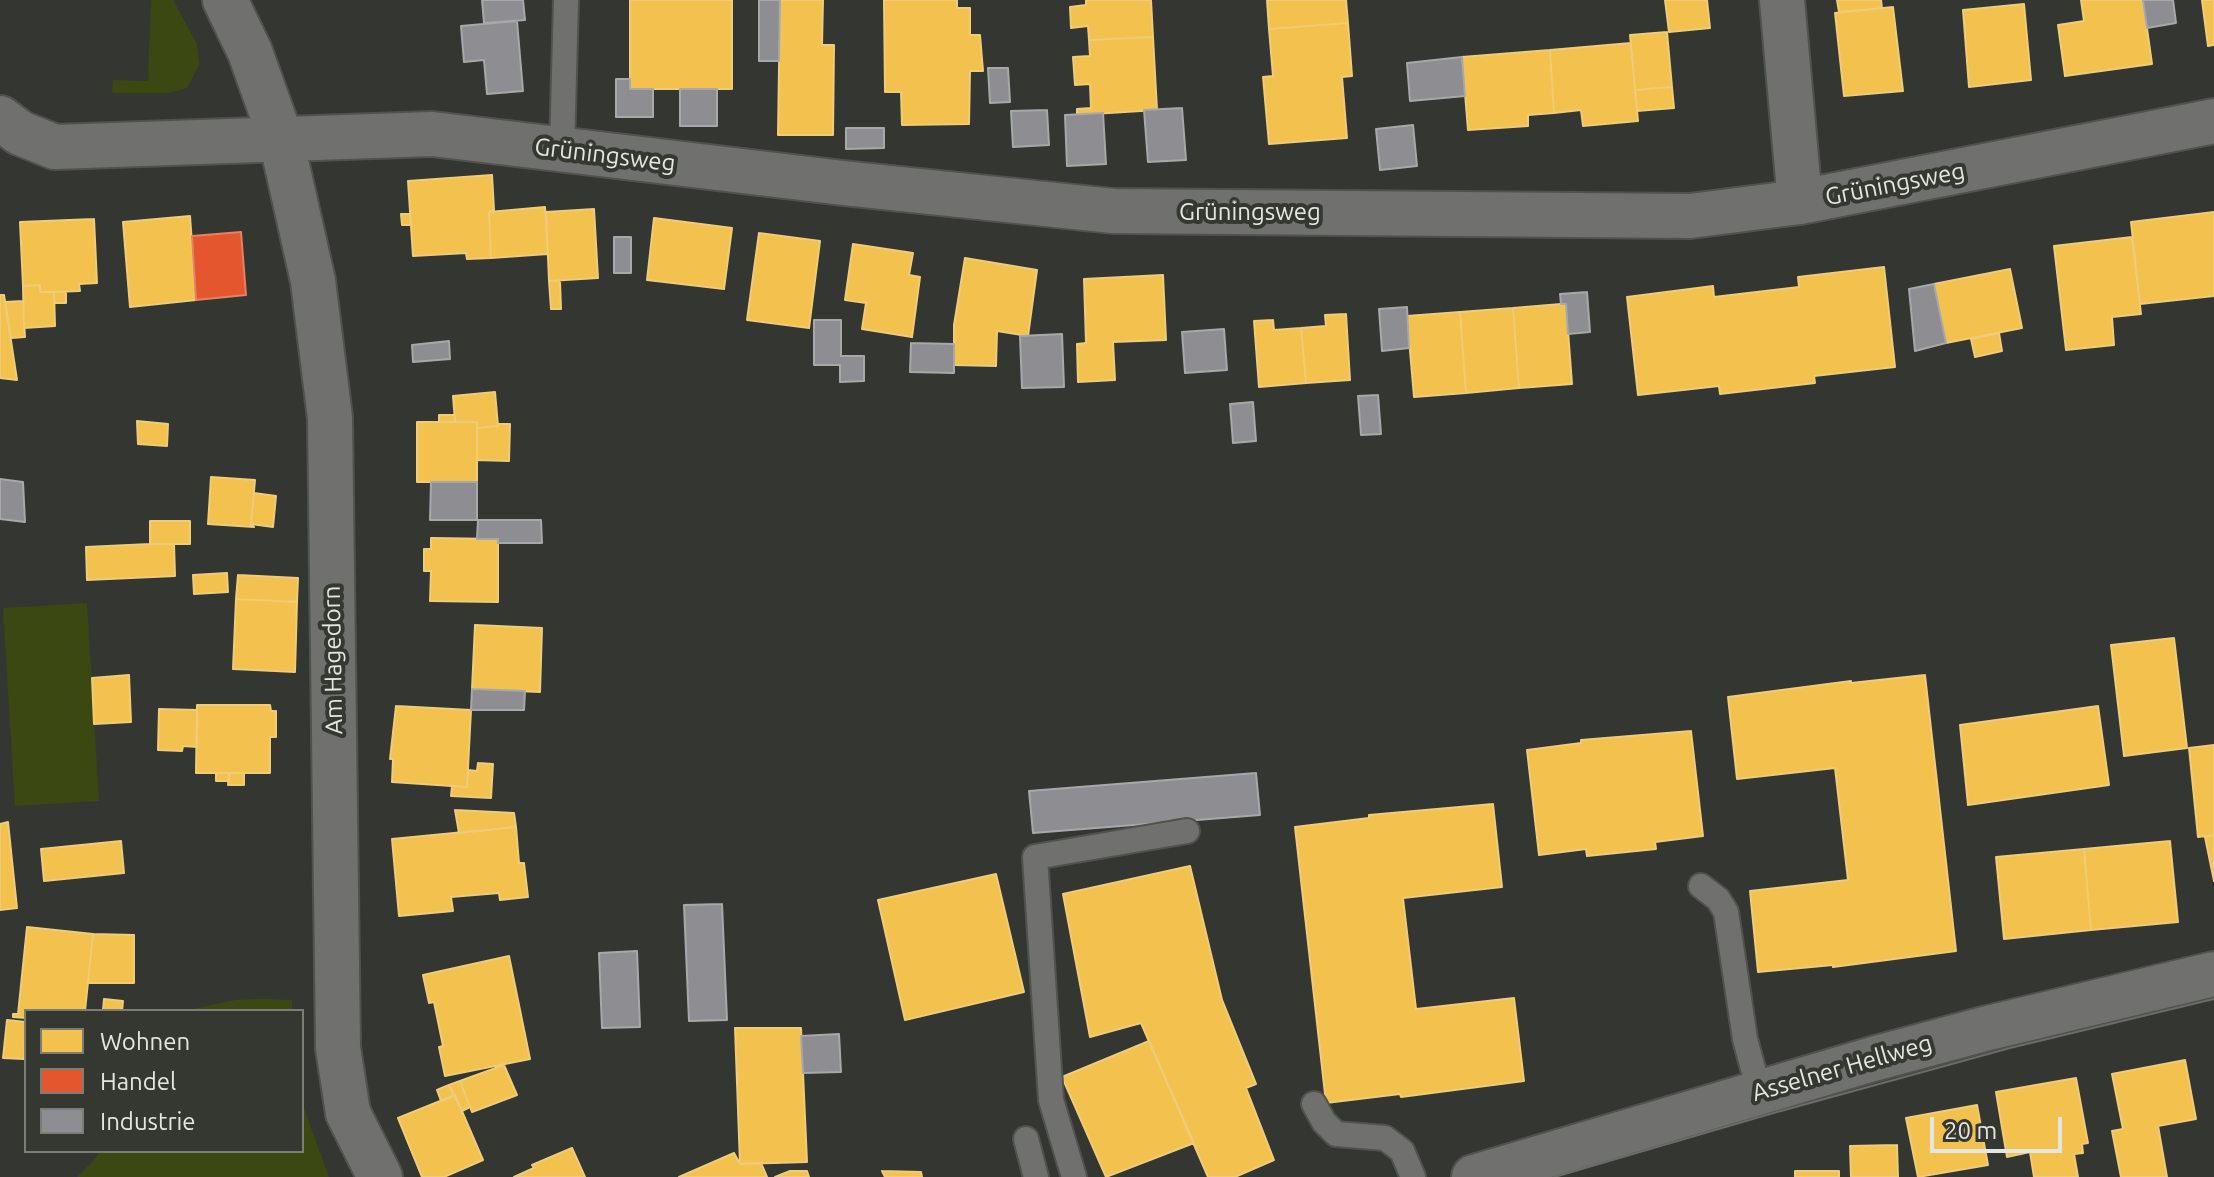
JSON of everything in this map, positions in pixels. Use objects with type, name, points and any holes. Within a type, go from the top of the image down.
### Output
[{"type":"street","name":"Am Hagedorn","points":[[225,0],[250,52],[281,139],[313,281],[330,418],[338,1048],[348,1113],[380,1177]]},
{"type":"street","points":[[1782,0],[1800,202]]},
{"type":"street","points":[[0,118],[20,133],[55,147],[281,139]]},
{"type":"street","name":"Grüningsweg","points":[[281,139],[432,134],[843,183],[1113,211],[1690,216],[1800,202],[2214,121]]},
{"type":"street","name":"Asselner Hellweg","points":[[1474,1177],[1759,1091],[1988,1028],[2214,974]]},
{"type":"lane","points":[[562,149],[566,0]]},
{"type":"lane","points":[[1074,1177],[1051,1100],[1035,857],[1187,831]]},
{"type":"lane","points":[[1701,886],[1718,899],[1726,912],[1745,1039],[1759,1091]]},
{"type":"lane","points":[[1314,1104],[1324,1122],[1336,1134],[1385,1138],[1394,1144],[1402,1151],[1413,1177]]},
{"type":"lane","points":[[1026,1139],[1036,1177]]},
{"type":"green space","points":[[151,0],[173,0],[197,44],[199,65],[187,88],[168,93],[112,93],[113,80],[148,81]]},
{"type":"green space","points":[[87,603],[99,801],[15,806],[3,608]]},
{"type":"green space","points":[[235,1000],[292,1000],[292,1009],[193,1009]]},
{"type":"green space","points":[[304,1108],[329,1177],[77,1177],[99,1153],[304,1153]]},
{"type":"building: Wohnen","points":[[630,0],[732,0],[732,89],[630,89]]},
{"type":"building: Wohnen","points":[[780,0],[823,0],[822,45],[834,45],[833,135],[778,135]]},
{"type":"building: Wohnen","points":[[884,0],[957,0],[957,8],[970,8],[970,35],[980,35],[983,71],[970,71],[969,124],[902,125],[901,92],[885,92]]},
{"type":"building: Wohnen","points":[[1086,0],[1151,0],[1153,37],[1089,40],[1088,26],[1071,28],[1070,7],[1086,5]]},
{"type":"building: Wohnen","points":[[1267,0],[1346,0],[1348,23],[1269,29]]},
{"type":"building: Wohnen","points":[[1665,0],[1707,0],[1710,28],[1669,32]]},
{"type":"building: Wohnen","points":[[1837,0],[1881,0],[1882,8],[1839,12]]},
{"type":"building: Wohnen","points":[[2081,0],[2143,0],[2152,64],[2065,76],[2058,25],[2084,21]]},
{"type":"building: Wohnen","points":[[2202,0],[2214,0],[2214,45],[2208,46]]},
{"type":"building: Wohnen","points":[[2024,4],[2031,80],[1969,87],[1963,10]]},
{"type":"building: Wohnen","points":[[1893,7],[1903,91],[1844,96],[1835,13]]},
{"type":"building: Wohnen","points":[[1348,23],[1352,76],[1342,77],[1347,138],[1269,144],[1263,77],[1273,76],[1269,29]]},
{"type":"building: Wohnen","points":[[1667,32],[1672,87],[1635,90],[1630,35]]},
{"type":"building: Wohnen","points":[[1153,37],[1157,110],[1077,115],[1077,109],[1091,108],[1090,84],[1075,85],[1073,57],[1090,56],[1089,40]]},
{"type":"building: Wohnen","points":[[1631,43],[1638,121],[1583,126],[1581,110],[1554,113],[1550,50]]},
{"type":"building: Wohnen","points":[[1550,50],[1554,113],[1528,115],[1528,126],[1468,130],[1462,57]]},
{"type":"building: Wohnen","points":[[1672,87],[1674,108],[1637,111],[1635,90]]},
{"type":"building: Wohnen","points":[[492,175],[494,210],[489,212],[491,258],[467,259],[466,253],[413,256],[408,181]]},
{"type":"building: Wohnen","points":[[545,207],[548,254],[491,258],[489,212]]},
{"type":"building: Wohnen","points":[[594,209],[598,278],[549,281],[546,212]]},
{"type":"building: Wohnen","points":[[2214,212],[2214,296],[2140,304],[2131,222]]},
{"type":"building: Wohnen","points":[[401,214],[410,214],[411,225],[402,225]]},
{"type":"building: Wohnen","points":[[190,216],[196,300],[130,307],[123,222]]},
{"type":"building: Wohnen","points":[[654,218],[732,228],[724,289],[647,280]]},
{"type":"building: Wohnen","points":[[94,219],[97,283],[79,284],[80,291],[40,292],[40,285],[23,286],[20,222]]},
{"type":"building: Wohnen","points":[[759,233],[820,241],[809,328],[747,320]]},
{"type":"building: Wohnen","points":[[2132,237],[2141,314],[2112,317],[2114,345],[2066,350],[2054,246]]},
{"type":"building: Wohnen","points":[[853,244],[913,253],[909,275],[920,277],[912,337],[862,329],[866,303],[845,300]]},
{"type":"building: Wohnen","points":[[965,258],[1037,270],[1028,336],[997,331],[996,366],[954,365],[954,325]]},
{"type":"building: Wohnen","points":[[1884,267],[1895,367],[1814,376],[1815,383],[1720,394],[1719,386],[1638,395],[1627,297],[1713,286],[1714,297],[1799,287],[1798,277]]},
{"type":"building: Wohnen","points":[[2010,269],[2022,328],[1946,343],[1934,284]]},
{"type":"building: Wohnen","points":[[1163,275],[1166,340],[1113,342],[1115,380],[1078,382],[1077,344],[1086,343],[1084,279]]},
{"type":"building: Wohnen","points":[[549,281],[560,281],[561,309],[551,309]]},
{"type":"building: Wohnen","points":[[40,285],[40,292],[54,292],[55,326],[24,328],[23,286]]},
{"type":"building: Wohnen","points":[[54,292],[66,292],[66,303],[54,303]]},
{"type":"building: Wohnen","points":[[0,295],[4,295],[17,380],[0,378]]},
{"type":"building: Wohnen","points":[[23,301],[25,337],[11,338],[5,302]]},
{"type":"building: Wohnen","points":[[1566,304],[1572,384],[1519,388],[1513,308]]},
{"type":"building: Wohnen","points":[[1513,308],[1519,388],[1466,393],[1460,312]]},
{"type":"building: Wohnen","points":[[1460,312],[1466,393],[1414,397],[1407,316]]},
{"type":"building: Wohnen","points":[[1346,314],[1350,380],[1306,383],[1301,328],[1326,326],[1325,315]]},
{"type":"building: Wohnen","points":[[1273,320],[1274,330],[1301,328],[1306,383],[1259,387],[1254,321]]},
{"type":"building: Wohnen","points":[[1999,333],[2002,351],[1975,357],[1971,339]]},
{"type":"building: Wohnen","points":[[495,392],[498,426],[477,428],[477,422],[455,422],[453,396]]},
{"type":"building: Wohnen","points":[[439,415],[455,415],[455,422],[439,422]]},
{"type":"building: Wohnen","points":[[137,421],[168,424],[167,446],[138,444]]},
{"type":"building: Wohnen","points":[[417,422],[477,422],[477,482],[417,482]]},
{"type":"building: Wohnen","points":[[510,424],[509,461],[477,460],[477,428]]},
{"type":"building: Wohnen","points":[[211,477],[255,480],[251,524],[254,527],[208,524]]},
{"type":"building: Wohnen","points":[[254,493],[276,496],[273,527],[251,524]]},
{"type":"building: Wohnen","points":[[150,521],[190,521],[190,544],[150,544]]},
{"type":"building: Wohnen","points":[[431,538],[498,539],[498,602],[430,601],[431,571],[424,571],[424,549],[431,549]]},
{"type":"building: Wohnen","points":[[174,544],[175,576],[87,580],[86,547]]},
{"type":"building: Wohnen","points":[[227,573],[228,592],[194,594],[193,575]]},
{"type":"building: Wohnen","points":[[238,575],[298,578],[297,602],[236,599]]},
{"type":"building: Wohnen","points":[[236,599],[297,602],[295,672],[233,669]]},
{"type":"building: Wohnen","points":[[475,625],[542,628],[540,692],[472,689]]},
{"type":"building: Wohnen","points":[[2174,638],[2187,748],[2124,756],[2111,645]]},
{"type":"building: Wohnen","points":[[129,675],[131,722],[94,724],[92,678]]},
{"type":"building: Wohnen","points":[[1925,675],[1956,951],[1833,967],[1758,972],[1750,891],[1848,880],[1835,768],[1737,779],[1728,697]]},
{"type":"building: Wohnen","points":[[197,705],[270,705],[271,711],[276,711],[276,737],[270,737],[270,773],[196,773]]},
{"type":"building: Wohnen","points":[[396,706],[471,710],[467,787],[392,782],[393,759],[390,759]]},
{"type":"building: Wohnen","points":[[2098,706],[2109,785],[1968,805],[1960,725]]},
{"type":"building: Wohnen","points":[[159,709],[197,710],[197,747],[183,746],[182,751],[158,750]]},
{"type":"building: Wohnen","points":[[1691,731],[1703,836],[1655,842],[1656,849],[1587,856],[1586,849],[1539,855],[1527,750],[1581,743],[1581,740]]},
{"type":"building: Wohnen","points":[[2214,745],[2214,835],[2198,837],[2189,748]]},
{"type":"building: Wohnen","points":[[478,763],[493,764],[491,798],[451,796],[452,786],[467,787],[468,770],[477,771]]},
{"type":"building: Wohnen","points":[[216,773],[229,773],[229,781],[216,781]]},
{"type":"building: Wohnen","points":[[229,773],[244,773],[244,785],[228,785]]},
{"type":"building: Wohnen","points":[[1493,804],[1502,887],[1403,898],[1416,1009],[1514,998],[1524,1081],[1326,1103],[1295,827],[1369,818],[1369,815]]},
{"type":"building: Wohnen","points":[[455,810],[514,813],[516,827],[459,833]]},
{"type":"building: Wohnen","points":[[8,822],[17,908],[0,910],[0,824]]},
{"type":"building: Wohnen","points":[[516,827],[519,863],[524,863],[528,897],[500,900],[499,893],[451,897],[453,911],[399,916],[392,839]]},
{"type":"building: Wohnen","points":[[2214,835],[2214,881],[2205,837]]},
{"type":"building: Wohnen","points":[[121,841],[124,873],[44,881],[41,849]]},
{"type":"building: Wohnen","points":[[2170,841],[2178,922],[2091,930],[2084,849]]},
{"type":"building: Wohnen","points":[[2084,849],[2091,930],[2004,939],[1996,857]]},
{"type":"building: Wohnen","points":[[1190,866],[1222,1000],[1256,1084],[1246,1088],[1274,1160],[1235,1177],[1208,1177],[1141,1023],[1090,1037],[1063,894]]},
{"type":"building: Wohnen","points":[[996,874],[1024,992],[905,1020],[878,900]]},
{"type":"building: Wohnen","points":[[27,927],[93,934],[85,1009],[24,1009],[24,1018],[13,1017],[13,1014],[18,1014]]},
{"type":"building: Wohnen","points":[[93,934],[134,935],[134,983],[88,983]]},
{"type":"building: Wohnen","points":[[509,956],[530,1059],[445,1076],[439,1047],[443,1046],[434,1002],[429,1003],[423,975]]},
{"type":"building: Wohnen","points":[[104,999],[123,1001],[122,1009],[103,1009]]},
{"type":"building: Wohnen","points":[[7,1020],[24,1022],[24,1059],[3,1058]]},
{"type":"building: Wohnen","points":[[735,1028],[801,1028],[807,1162],[740,1164]]},
{"type":"building: Wohnen","points":[[1149,1041],[1194,1143],[1106,1177],[1062,1077]]},
{"type":"building: Wohnen","points":[[2185,1060],[2196,1119],[2158,1126],[2167,1177],[2121,1177],[2112,1131],[2123,1129],[2112,1074]]},
{"type":"building: Wohnen","points":[[504,1065],[517,1095],[472,1112],[460,1081]]},
{"type":"building: Wohnen","points":[[2076,1078],[2088,1143],[2082,1144],[2083,1153],[2074,1154],[2078,1177],[2034,1177],[2030,1152],[2007,1157],[1996,1092]]},
{"type":"building: Wohnen","points":[[460,1081],[470,1107],[462,1111],[449,1085]]},
{"type":"building: Wohnen","points":[[449,1085],[454,1096],[441,1101],[437,1090]]},
{"type":"building: Wohnen","points":[[455,1095],[483,1160],[444,1177],[422,1177],[398,1118]]},
{"type":"building: Wohnen","points":[[1977,1105],[1988,1165],[1918,1177],[1906,1118]]},
{"type":"building: Wohnen","points":[[1897,1145],[1898,1177],[1851,1177],[1850,1146]]},
{"type":"building: Wohnen","points":[[572,1148],[585,1177],[514,1177],[534,1168],[532,1165]]},
{"type":"building: Wohnen","points":[[734,1153],[740,1164],[761,1163],[767,1177],[679,1177]]},
{"type":"building: Wohnen","points":[[790,1171],[807,1171],[809,1177],[775,1177]]},
{"type":"building: Wohnen","points":[[882,1171],[921,1172],[922,1177],[885,1177]]},
{"type":"building: Wohnen","points":[[1795,1171],[1839,1171],[1839,1177],[1795,1177]]},
{"type":"building: Handel","points":[[241,232],[246,295],[196,300],[192,236]]},
{"type":"building: Industrie","points":[[482,0],[523,0],[525,20],[484,23]]},
{"type":"building: Industrie","points":[[759,0],[780,0],[779,61],[759,61]]},
{"type":"building: Industrie","points":[[2143,0],[2173,0],[2176,23],[2147,28]]},
{"type":"building: Industrie","points":[[517,21],[523,91],[487,94],[484,60],[464,62],[461,26]]},
{"type":"building: Industrie","points":[[1462,57],[1465,96],[1410,101],[1407,63]]},
{"type":"building: Industrie","points":[[988,68],[1008,68],[1010,102],[990,103]]},
{"type":"building: Industrie","points":[[616,79],[630,79],[630,89],[653,89],[653,117],[616,117]]},
{"type":"building: Industrie","points":[[680,89],[717,89],[717,126],[680,126]]},
{"type":"building: Industrie","points":[[1182,108],[1186,160],[1148,162],[1144,110]]},
{"type":"building: Industrie","points":[[1047,110],[1049,145],[1013,147],[1011,111]]},
{"type":"building: Industrie","points":[[1103,113],[1106,164],[1067,166],[1065,115]]},
{"type":"building: Industrie","points":[[1413,125],[1417,166],[1380,170],[1376,129]]},
{"type":"building: Industrie","points":[[846,128],[884,128],[884,148],[846,149]]},
{"type":"building: Industrie","points":[[614,237],[631,237],[631,273],[614,273]]},
{"type":"building: Industrie","points":[[1934,284],[1946,343],[1915,351],[1909,289]]},
{"type":"building: Industrie","points":[[1587,292],[1590,332],[1568,334],[1566,304],[1561,304],[1560,294]]},
{"type":"building: Industrie","points":[[1407,307],[1409,348],[1382,351],[1379,309]]},
{"type":"building: Industrie","points":[[814,320],[841,320],[841,356],[864,356],[864,381],[840,382],[840,365],[814,365]]},
{"type":"building: Industrie","points":[[1224,329],[1227,370],[1185,373],[1182,332]]},
{"type":"building: Industrie","points":[[1062,334],[1064,387],[1022,388],[1020,336]]},
{"type":"building: Industrie","points":[[449,341],[450,359],[413,362],[412,345]]},
{"type":"building: Industrie","points":[[911,343],[954,344],[954,373],[910,372]]},
{"type":"building: Industrie","points":[[1378,395],[1381,434],[1361,435],[1358,396]]},
{"type":"building: Industrie","points":[[1253,402],[1256,441],[1233,443],[1230,404]]},
{"type":"building: Industrie","points":[[0,479],[23,482],[25,522],[0,519]]},
{"type":"building: Industrie","points":[[431,482],[477,482],[477,520],[430,520]]},
{"type":"building: Industrie","points":[[478,520],[541,520],[542,543],[498,543],[498,539],[477,539]]},
{"type":"building: Industrie","points":[[472,689],[525,691],[524,710],[471,710]]},
{"type":"building: Industrie","points":[[1256,773],[1260,815],[1033,833],[1029,791]]},
{"type":"building: Industrie","points":[[722,904],[727,1020],[689,1021],[684,905]]},
{"type":"building: Industrie","points":[[637,951],[640,1027],[602,1028],[599,953]]},
{"type":"building: Industrie","points":[[839,1034],[841,1072],[803,1073],[801,1036]]},
{"type":"tram line","points":[[1554,1177],[2010,1048],[2214,999]]}]
